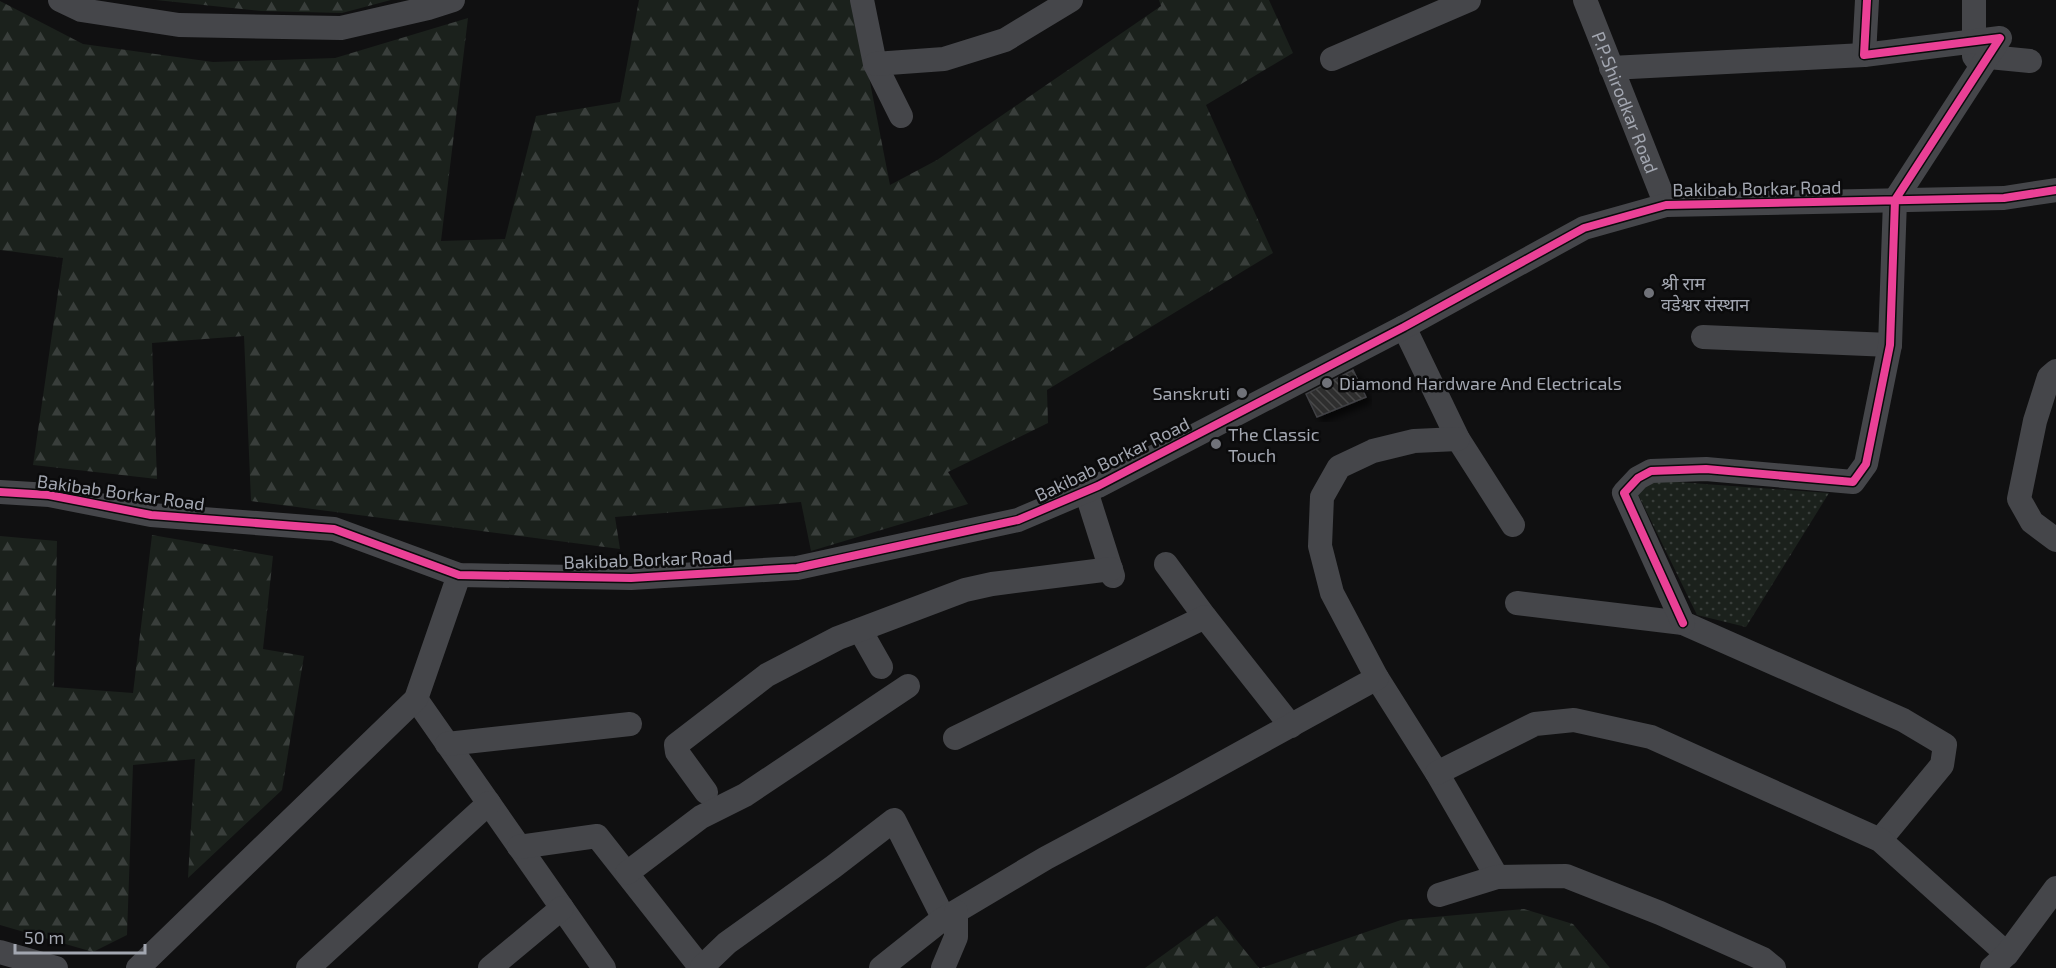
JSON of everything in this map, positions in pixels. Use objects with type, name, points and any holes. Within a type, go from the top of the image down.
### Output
[{"type":"street","points":[[60,0],[81,10],[179,25],[341,28],[453,0]]},
{"type":"street","points":[[862,0],[875,64],[901,116]]},
{"type":"street","points":[[875,64],[944,59],[1005,40],[1071,0]]},
{"type":"street","points":[[1332,59],[1469,0]]},
{"type":"street","name":"P.P.Shirodkar Road","points":[[1585,0],[1666,205]]},
{"type":"street","points":[[1864,55],[1867,0]]},
{"type":"street","points":[[1974,0],[1974,59]]},
{"type":"street","points":[[1611,68],[1864,55],[2001,38]]},
{"type":"street","points":[[1974,59],[2001,38]]},
{"type":"street","points":[[1683,623],[1624,493],[1638,478],[1651,471],[1706,469],[1853,482],[1866,464],[1890,345],[1895,200],[2001,38]]},
{"type":"street","points":[[1974,59],[1989,57],[2030,61]]},
{"type":"street","name":"Bakibab Borkar Road","points":[[0,492],[49,495],[151,515],[334,529],[459,575],[631,578],[797,568],[1018,520],[1086,492],[1404,327],[1584,228],[1666,205],[2004,198],[2056,190]]},
{"type":"street","points":[[1404,327],[1458,439],[1513,525]]},
{"type":"street","points":[[1703,336],[1890,345]]},
{"type":"street","points":[[2056,371],[2049,377],[2035,421],[2019,499],[2032,522],[2056,540]]},
{"type":"street","points":[[1458,439],[1413,441],[1373,451],[1339,467],[1322,497],[1320,546],[1332,593],[1377,678],[1437,773],[1497,877]]},
{"type":"street","points":[[706,792],[677,752],[676,745],[767,675],[838,638],[965,590],[992,584],[1112,573],[1086,492]]},
{"type":"street","points":[[1166,564],[1291,726]]},
{"type":"street","points":[[138,968],[416,699],[459,575]]},
{"type":"street","points":[[1517,603],[1683,623],[1903,720],[1945,745],[1942,765],[1880,840]]},
{"type":"street","points":[[955,738],[1205,617]]},
{"type":"street","points":[[860,630],[881,667]]},
{"type":"street","points":[[881,968],[950,915],[1046,858],[1377,678]]},
{"type":"street","points":[[627,873],[701,817],[745,795],[908,686]]},
{"type":"street","points":[[416,699],[604,968]]},
{"type":"street","points":[[1437,773],[1535,724],[1574,720],[1651,737],[1880,840],[2000,961],[2056,888]]},
{"type":"street","points":[[447,744],[630,724]]},
{"type":"street","points":[[308,968],[489,804]]},
{"type":"street","points":[[519,847],[597,836],[702,968],[727,943],[894,820],[950,915],[956,937],[943,968]]},
{"type":"street","points":[[1439,895],[1497,877],[1566,876],[1660,913],[1763,959],[1774,968]]},
{"type":"street","points":[[490,968],[562,908]]},
{"type":"street","points":[[0,952],[56,968]]},
{"type":"green space","points":[[156,0],[391,0],[342,13],[261,11]]},
{"type":"green space","points":[[639,0],[854,0],[890,185],[937,160],[1161,6],[1159,0],[1269,0],[1293,53],[1206,105],[1273,253],[1047,390],[1048,423],[948,472],[968,504],[811,551],[801,502],[615,517],[620,549],[251,501],[244,336],[152,343],[157,479],[33,465],[63,258],[0,250],[0,1],[83,44],[213,62],[335,58],[468,18],[441,241],[505,239],[536,116],[620,102]]},
{"type":"green space","points":[[1650,480],[1829,493],[1746,627],[1697,615],[1636,490]]},
{"type":"green space","points":[[152,535],[273,556],[263,649],[304,656],[282,790],[188,878],[195,759],[133,765],[127,935],[93,952],[0,925],[0,536],[57,541],[54,687],[133,693]]},
{"type":"green space","points":[[1524,909],[1573,924],[1610,968],[1261,968],[1401,920]]},
{"type":"green space","points":[[1217,916],[1259,968],[1145,968]]},
{"type":"building","points":[[1353,370],[1366,397],[1317,417],[1306,394]]},
{"type":"cycle path","points":[[1683,623],[1624,493],[1638,478],[1651,471],[1706,469],[1853,482],[1866,464],[1890,345],[1895,200],[2000,38],[1864,55],[1867,0]]},
{"type":"cycle path","points":[[0,492],[49,495],[151,515],[334,529],[459,575],[631,578],[797,568],[1018,520],[1098,486],[1404,327],[1584,228],[1666,205],[2004,198],[2056,190]]},
{"type":"place","name":"श्री राम वडेश्वर संस्थान","points":[[1649,293]]},
{"type":"place","name":"Diamond Hardware And Electricals","points":[[1327,383]]},
{"type":"place","name":"Sanskruti","points":[[1242,393]]},
{"type":"place","name":"The Classic Touch","points":[[1216,444]]}]
